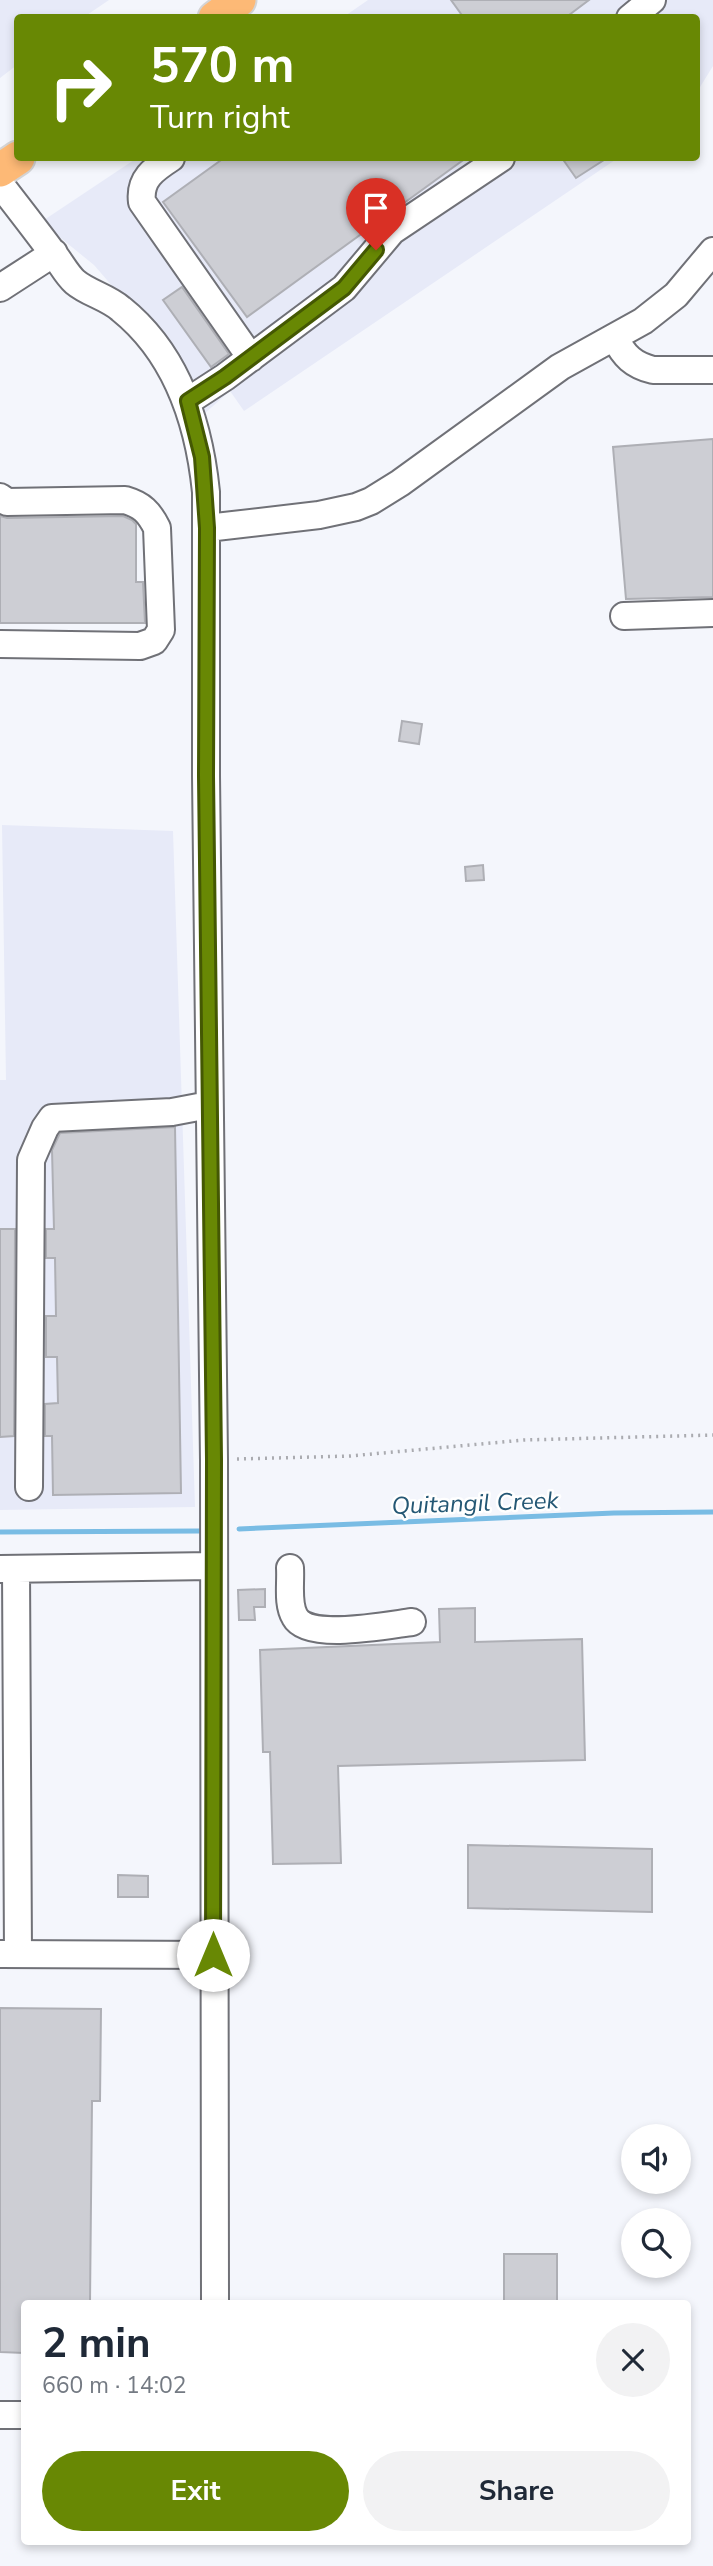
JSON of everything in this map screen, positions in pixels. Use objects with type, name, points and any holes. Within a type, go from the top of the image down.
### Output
[{"type":"main road","points":[[220,14],[239,0]]},
{"type":"street","points":[[635,14],[652,0]]},
{"type":"street","points":[[168,161],[147,177],[140,191],[142,202],[251,358]]},
{"type":"street","points":[[188,401],[251,358],[344,288],[392,231],[497,161]]},
{"type":"street","points":[[0,184],[75,281],[107,298],[138,324],[176,376],[188,401],[202,457],[207,528],[206,776],[214,1460],[212,1566],[215,2300]]},
{"type":"street","points":[[0,288],[54,253]]},
{"type":"street","points":[[207,528],[319,515],[371,501],[560,367],[615,338],[661,308],[712,257]]},
{"type":"street","points":[[615,338],[623,354],[645,368],[713,370]]},
{"type":"street","points":[[0,497],[7,502],[125,500],[140,505],[151,516],[157,528],[161,629],[154,641],[140,646],[0,644]]},
{"type":"street","points":[[624,616],[713,613]]},
{"type":"street","points":[[29,1487],[31,1160],[39,1140],[52,1118],[172,1112],[209,1105]]},
{"type":"street","points":[[212,1566],[8,1569],[9,1954],[213,1955]]},
{"type":"street","points":[[290,1568],[291,1606],[296,1620],[308,1628],[330,1631],[412,1622]]},
{"type":"street","points":[[0,2415],[21,2415]]},
{"type":"path","points":[[214,1460],[350,1456],[524,1440],[713,1435]]},
{"type":"shaded area","points":[[0,0],[109,0],[88,14],[14,14],[14,67],[0,78]]},
{"type":"shaded area","points":[[368,0],[713,0],[713,66],[700,87],[700,14],[348,14]]},
{"type":"shaded area","points":[[132,161],[614,161],[244,411],[230,391],[204,414],[139,317],[94,265],[41,222]]},
{"type":"shaded area","points":[[2,825],[173,831],[195,1507],[0,1510],[0,1080],[6,1080]]},
{"type":"building","points":[[451,0],[589,0],[570,14],[461,14]]},
{"type":"building","points":[[220,161],[462,161],[247,317],[163,202]]},
{"type":"building","points":[[564,161],[602,161],[576,178]]},
{"type":"building","points":[[182,287],[229,354],[211,367],[163,300]]},
{"type":"building","points":[[713,439],[713,597],[626,599],[613,447]]},
{"type":"building","points":[[0,516],[123,516],[132,520],[136,524],[136,582],[143,582],[145,623],[0,623]]},
{"type":"building","points":[[402,721],[422,724],[419,744],[399,741]]},
{"type":"building","points":[[483,865],[484,880],[466,881],[465,867]]},
{"type":"building","points":[[175,1127],[181,1493],[53,1495],[52,1436],[45,1436],[45,1404],[58,1403],[57,1357],[46,1357],[46,1316],[56,1316],[55,1258],[46,1258],[46,1229],[54,1229],[52,1150],[60,1133]]},
{"type":"building","points":[[0,1229],[15,1229],[14,1436],[0,1437]]},
{"type":"building","points":[[265,1589],[265,1607],[254,1607],[255,1620],[239,1620],[238,1590]]},
{"type":"building","points":[[475,1608],[475,1642],[582,1639],[585,1760],[338,1766],[341,1863],[273,1864],[270,1752],[263,1752],[260,1650],[440,1642],[439,1609]]},
{"type":"building","points":[[468,1845],[652,1849],[652,1912],[468,1908]]},
{"type":"building","points":[[118,1875],[148,1876],[148,1897],[118,1897]]},
{"type":"building","points":[[0,2008],[101,2009],[100,2101],[92,2101],[90,2300],[21,2300],[21,2353],[0,2352]]},
{"type":"building","points":[[504,2254],[557,2254],[557,2300],[504,2300]]},
{"type":"waterway","name":"Quitangil Creek","points":[[239,1529],[614,1513],[713,1512]]},
{"type":"waterway","name":"Quitangil Creek","points":[[0,1532],[200,1531]]},
{"type":"route","points":[[213,1955],[214,1460],[206,776],[207,528],[202,457],[188,401],[225,377],[344,288],[376,250]]}]
